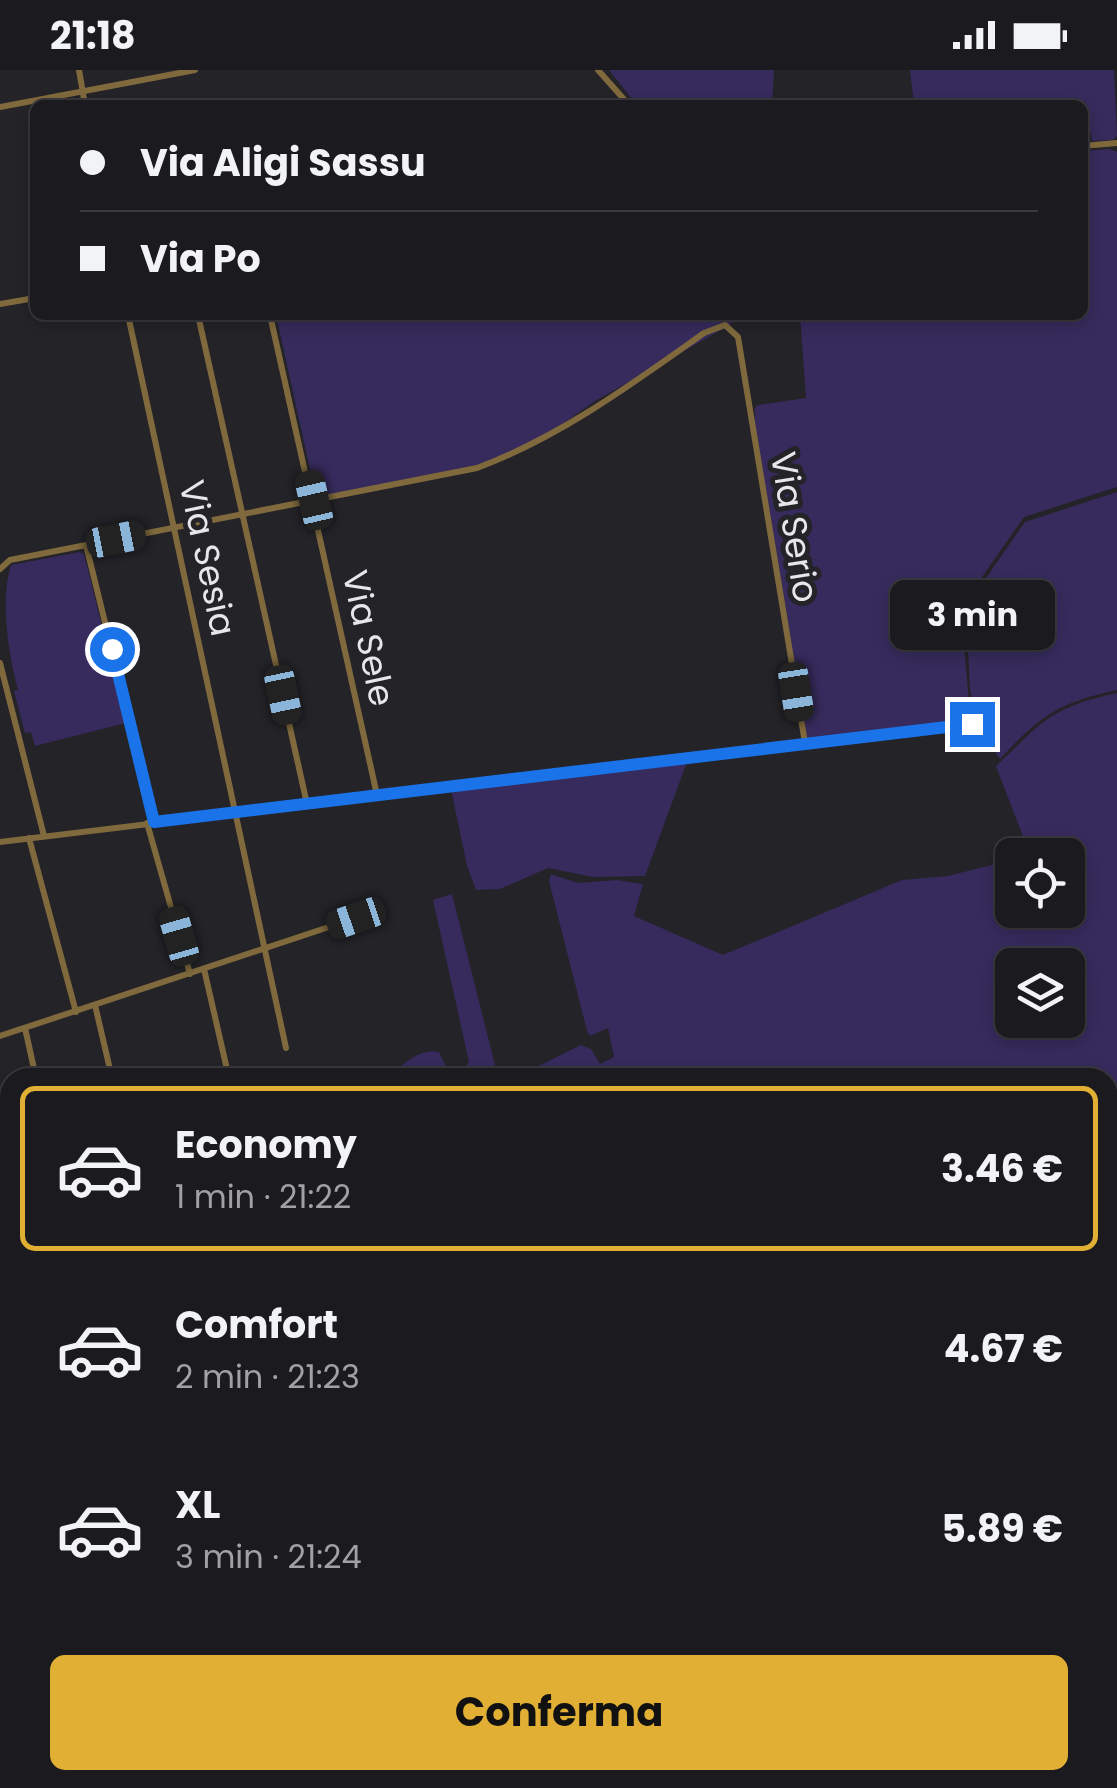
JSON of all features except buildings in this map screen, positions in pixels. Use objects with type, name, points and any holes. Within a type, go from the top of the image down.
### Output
[{"type":"street","points":[[79,70],[84,100]]},
{"type":"street","points":[[38,100],[194,70]]},
{"type":"street","points":[[598,70],[625,100]]},
{"type":"street","points":[[0,107],[30,102]]},
{"type":"street","points":[[1088,145],[1117,143]]},
{"type":"street","points":[[0,304],[30,299]]},
{"type":"street","name":"Via Sesia","points":[[129,320],[286,1048]]},
{"type":"street","points":[[199,320],[307,804]]},
{"type":"street","name":"Via Sele","points":[[271,320],[377,796]]},
{"type":"street","name":"Via Serio","points":[[314,500],[477,468],[518,452],[577,420],[704,333],[725,325],[738,337],[805,743]]},
{"type":"street","points":[[0,569],[10,560],[314,500]]},
{"type":"street","points":[[86,545],[190,974]]},
{"type":"street","points":[[0,663],[44,836]]},
{"type":"street","points":[[0,842],[972,724]]},
{"type":"street","points":[[29,838],[76,1012]]},
{"type":"street","points":[[0,1036],[356,918]]},
{"type":"street","points":[[204,969],[227,1068]]},
{"type":"street","points":[[96,1005],[110,1068]]},
{"type":"street","points":[[25,1028],[34,1068]]},
{"type":"shaded area","points":[[609,70],[774,70],[772,100],[633,100]]},
{"type":"shaded area","points":[[910,70],[1114,70],[1117,136],[1113,140],[1092,141],[1088,100],[913,100]]},
{"type":"shaded area","points":[[1088,151],[1117,152],[1117,487],[1024,517],[977,584],[969,604],[964,647],[970,713],[966,722],[807,739],[755,408],[806,398],[800,320],[1088,320]]},
{"type":"shaded area","points":[[277,320],[736,320],[595,401],[547,435],[487,463],[322,496],[316,493]]},
{"type":"shaded area","points":[[1117,492],[1117,690],[1052,713],[1027,731],[1000,759],[976,724],[970,688],[968,649],[977,591],[1025,522]]},
{"type":"shaded area","points":[[84,554],[126,723],[35,746],[31,732],[25,733],[14,691],[18,690],[11,659],[6,594],[11,565]]},
{"type":"shaded area","points":[[1117,693],[1117,1068],[535,1068],[581,1045],[591,1049],[600,1064],[614,1057],[608,1028],[590,1036],[587,1031],[549,881],[551,874],[578,883],[616,880],[643,884],[634,916],[723,955],[902,880],[948,876],[995,864],[995,928],[1085,928],[1085,838],[1024,838],[996,766],[1061,711]]},
{"type":"shaded area","points":[[687,762],[645,876],[593,877],[548,868],[500,889],[476,890],[451,789]]},
{"type":"shaded area","points":[[452,894],[496,1068],[465,1068],[469,1062],[433,900]]},
{"type":"shaded area","points":[[439,1052],[447,1068],[398,1068],[420,1054]]},
{"type":"route","points":[[112,649],[154,822],[972,724]]}]
